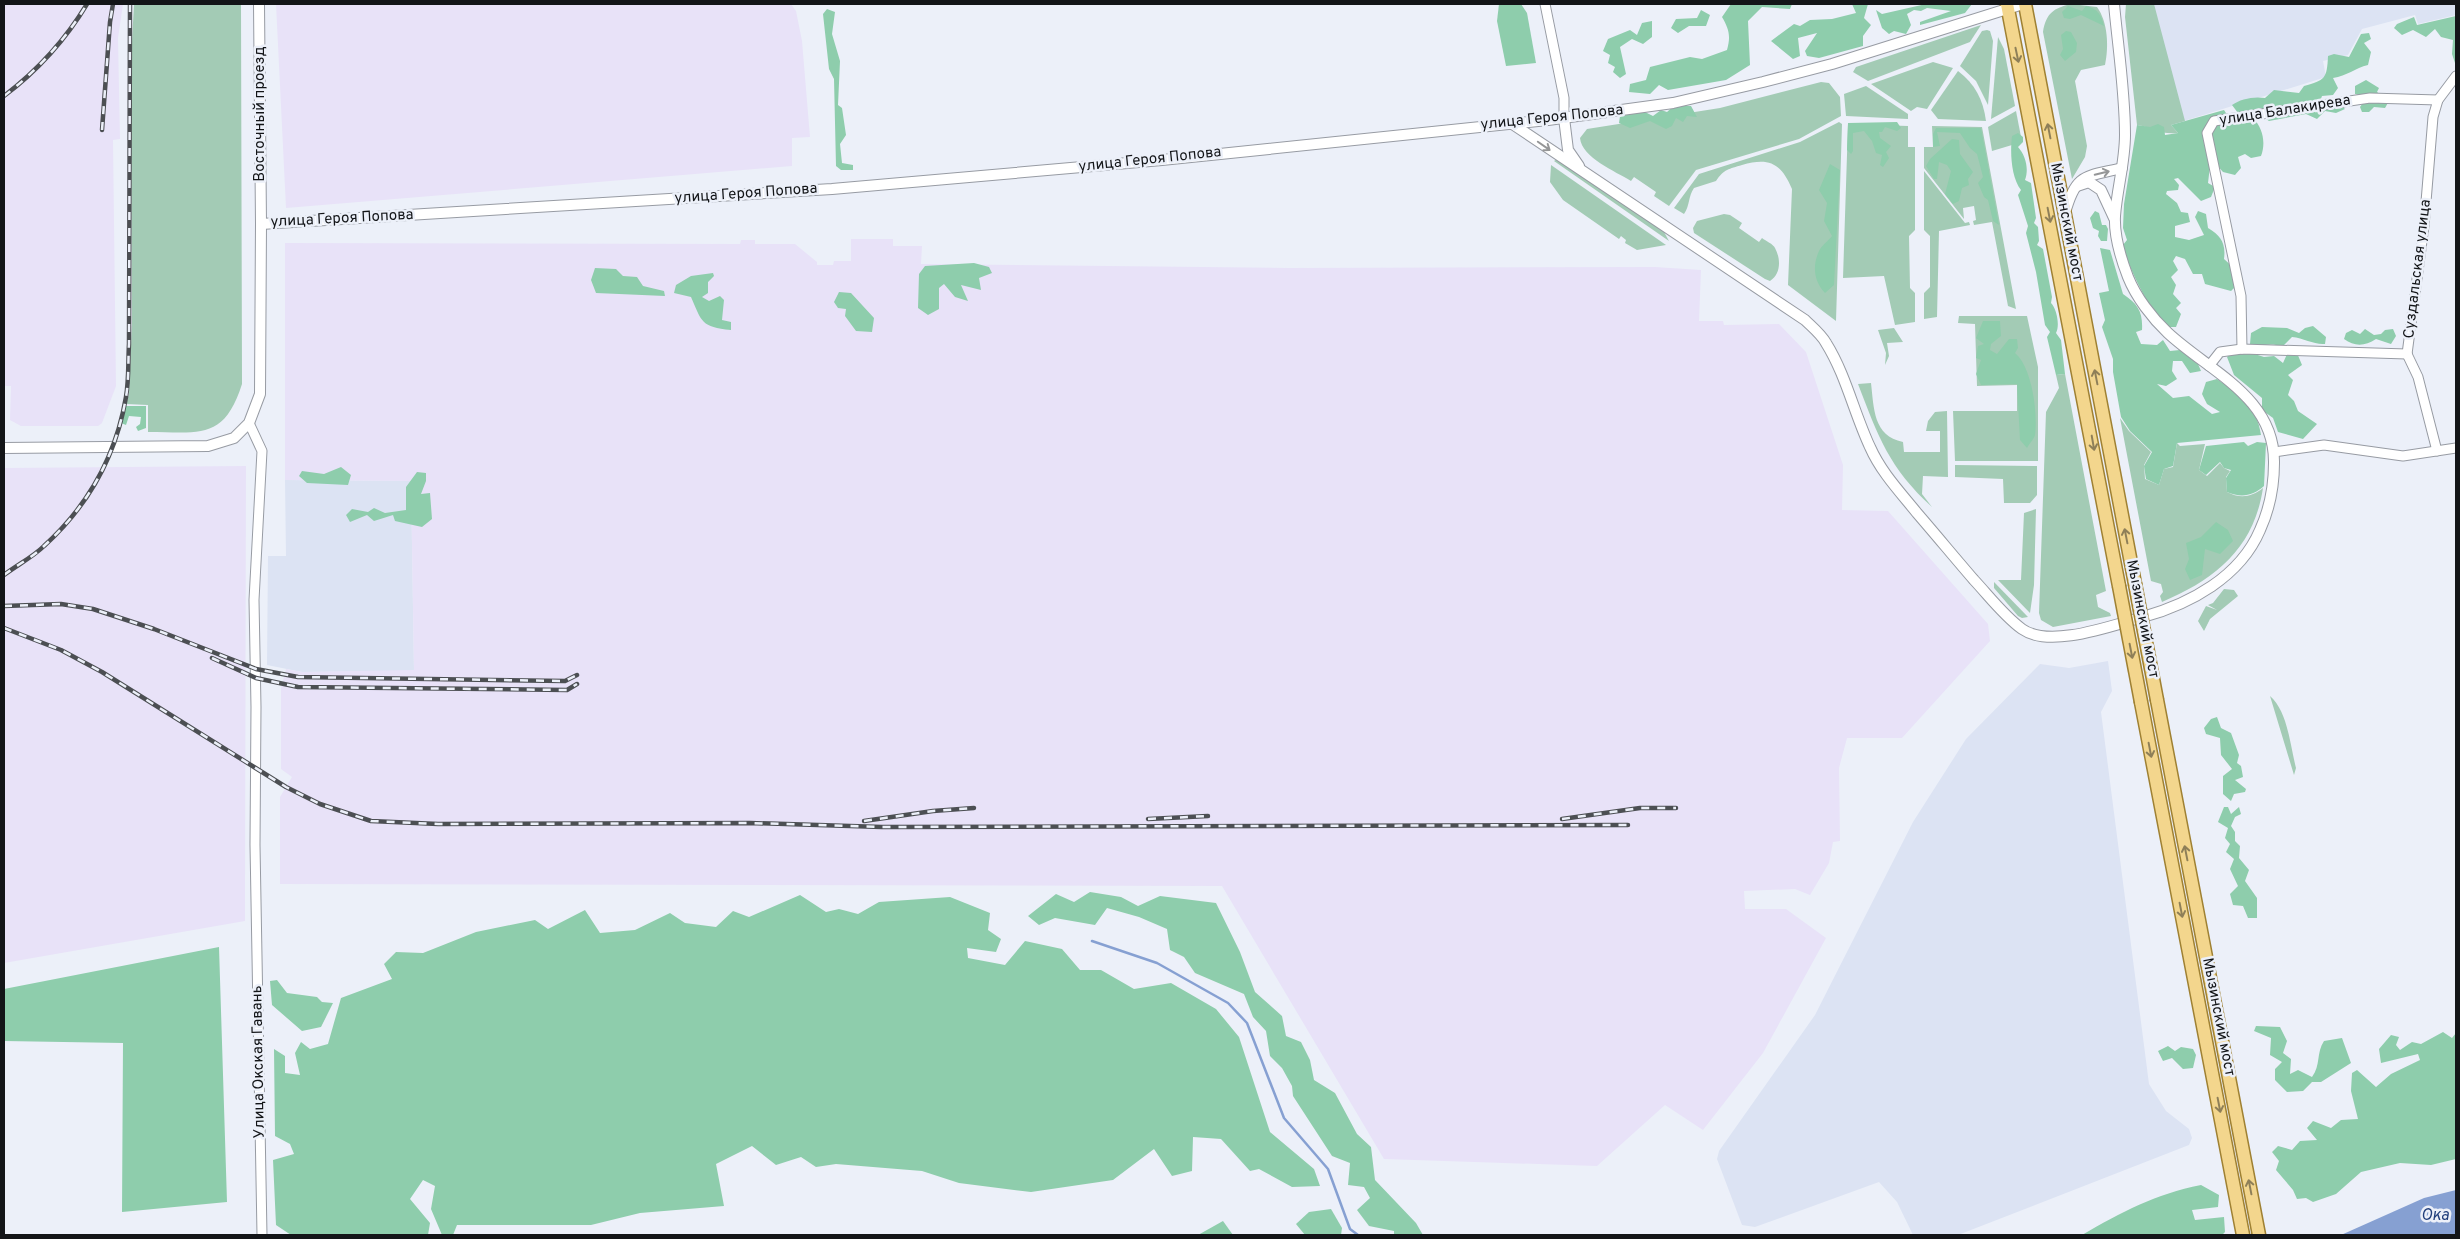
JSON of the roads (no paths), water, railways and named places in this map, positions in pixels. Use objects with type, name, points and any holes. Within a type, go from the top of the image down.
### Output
[{"type":"main road","name":"Мызинский мост","points":[[2024,4],[2259,1235]]},
{"type":"main road","name":"Мызинский мост","points":[[2007,6],[2243,1235]]},
{"type":"street","name":"Восточный проезд","points":[[249,422],[260,394],[262,224],[259,4]]},
{"type":"street","points":[[1545,4],[1564,98],[1564,118],[1568,150],[1579,167]]},
{"type":"street","name":"улица Героя Попова","points":[[262,224],[832,189],[1162,160],[1564,118],[1673,103],[1754,84],[1832,64],[2007,6],[2024,4]]},
{"type":"street","points":[[1511,123],[1805,320],[1824,340],[1842,373],[1870,449],[1886,476],[1992,600],[2023,631],[2034,636],[2056,637],[2074,634],[2163,611],[2196,597],[2237,567],[2258,536],[2274,488],[2274,452],[2263,416],[2246,395],[2167,332],[2135,291],[2119,249],[2115,219],[2125,138],[2114,4]]},
{"type":"street","name":"Суздальская улица","points":[[2209,366],[2220,352],[2242,349],[2407,354],[2424,226],[2433,118],[2438,100],[2456,76]]},
{"type":"street","name":"улица Балакирева","points":[[2242,349],[2241,296],[2207,133],[2214,121],[2370,98],[2438,100]]},
{"type":"street","points":[[2064,214],[2070,195],[2083,178],[2122,168]]},
{"type":"street","points":[[2076,186],[2089,182],[2101,190],[2115,219]]},
{"type":"street","points":[[2407,354],[2418,377],[2437,451]]},
{"type":"street","points":[[4,448],[208,446],[234,438],[249,422]]},
{"type":"street","name":"Улица Окская Гавань","points":[[249,422],[262,451],[254,600],[256,889],[262,1235]]},
{"type":"street","points":[[2274,452],[2324,445],[2403,456],[2456,448]]},
{"type":"water","name":"Ока","points":[[2456,1190],[2456,1235],[2341,1235],[2424,1198]]},
{"type":"waterway","points":[[1092,941],[1157,963],[1228,1003],[1247,1023],[1284,1118],[1328,1169],[1350,1229],[1358,1235]]},
{"type":"railway","points":[[4,96],[50,54],[70,30],[87,4]]},
{"type":"railway","points":[[102,130],[113,4]]},
{"type":"railway","points":[[4,575],[40,550],[60,531],[87,497],[107,460],[121,419],[127,391],[129,344],[130,4]]},
{"type":"railway","points":[[4,606],[61,604],[93,609],[154,629],[256,669],[298,677],[565,681],[577,675]]},
{"type":"railway","points":[[4,628],[61,650],[102,672],[286,787],[320,804],[371,821],[438,824],[750,823],[882,827],[1628,825]]},
{"type":"railway","points":[[212,658],[256,678],[298,687],[567,690],[577,684]]},
{"type":"railway","points":[[864,821],[933,811],[974,808]]},
{"type":"railway","points":[[1562,819],[1640,808],[1676,808]]},
{"type":"railway","points":[[1148,819],[1208,816]]}]
